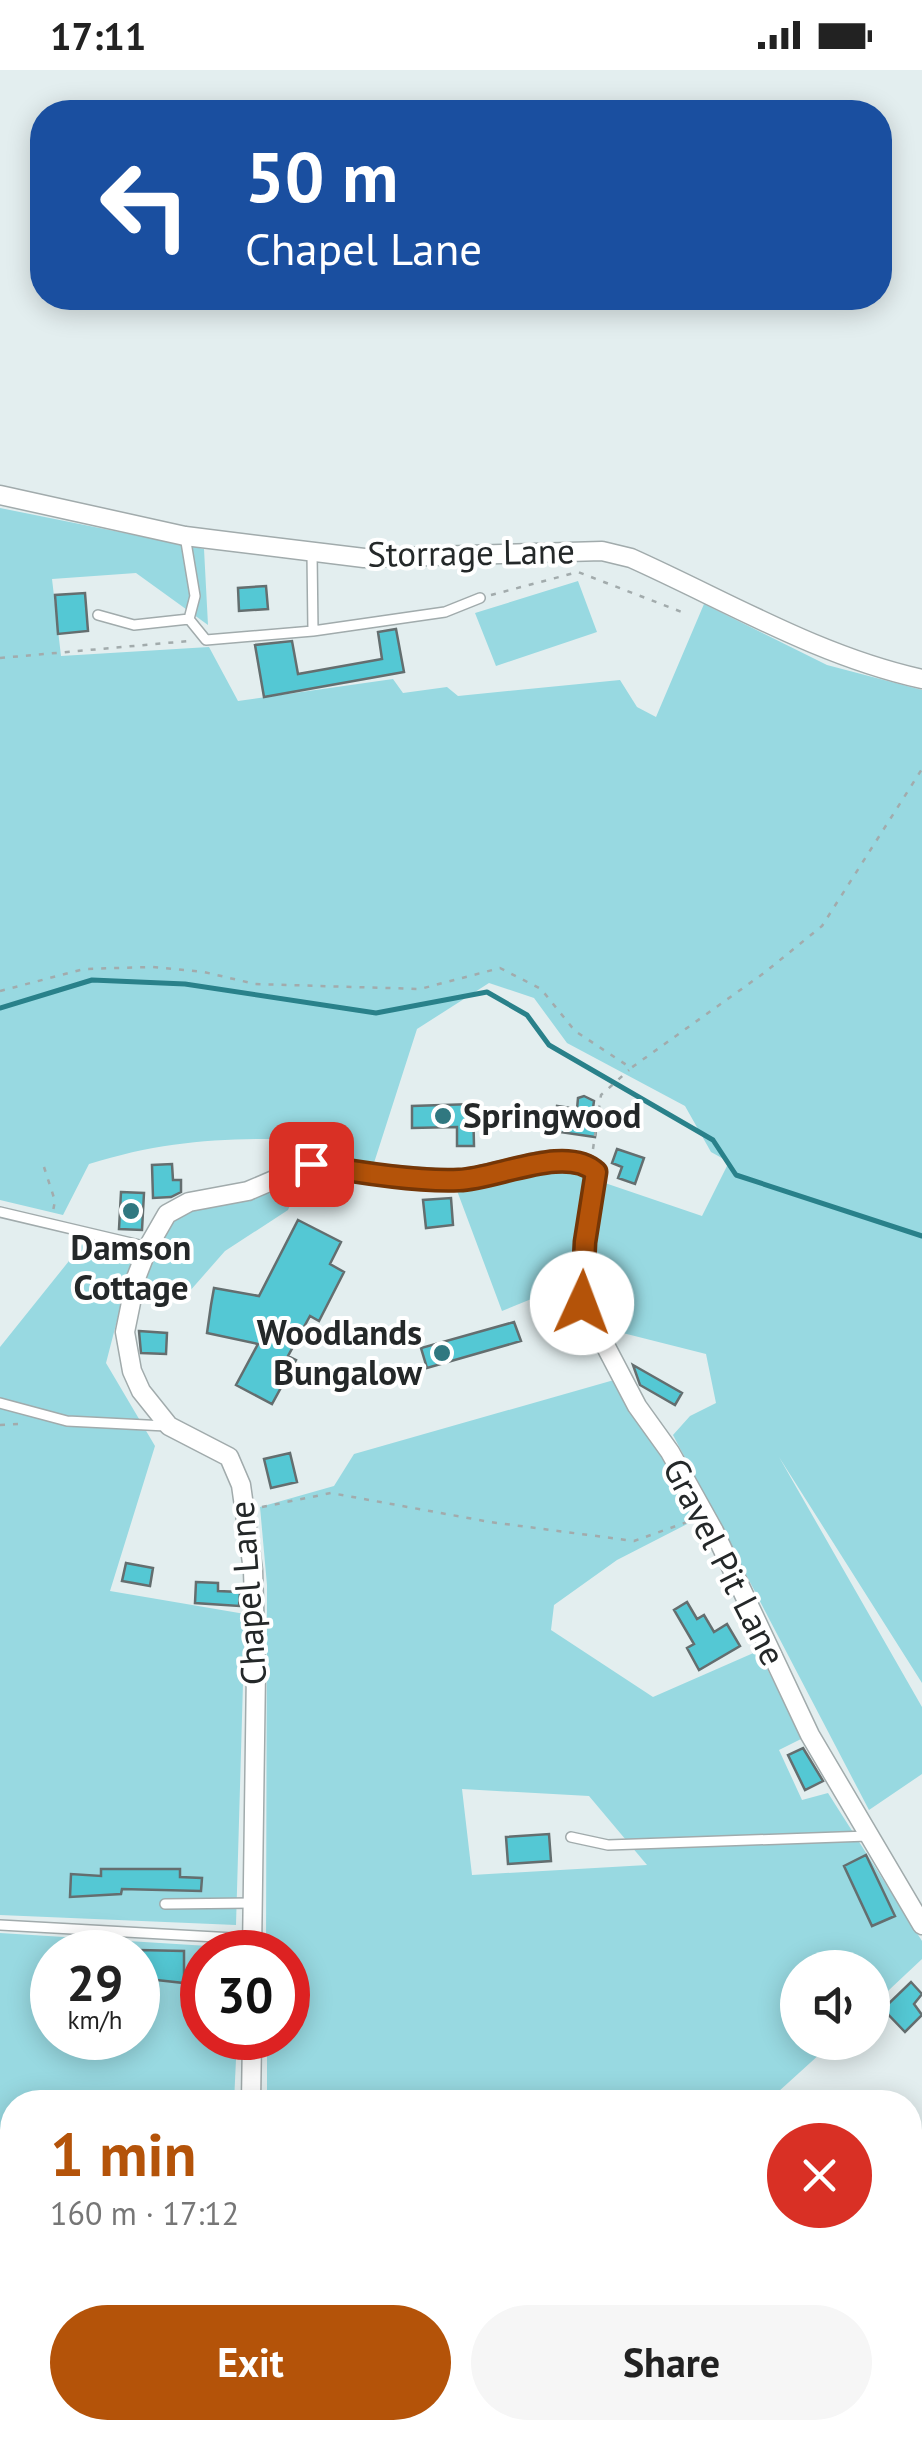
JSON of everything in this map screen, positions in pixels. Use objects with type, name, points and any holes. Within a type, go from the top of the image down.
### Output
[{"type":"street","name":"Storrage Lane","points":[[0,495],[185,536],[312,553],[398,559],[530,550],[602,551],[631,558],[834,652],[922,678]]},
{"type":"street","name":"Chapel Lane","points":[[252,1930],[256,1670],[253,1570],[241,1485],[229,1457],[169,1426],[141,1391],[124,1343],[132,1295],[148,1247],[167,1214],[189,1202],[248,1192],[311,1164],[352,1172],[460,1180],[542,1161],[589,1165]]},
{"type":"street","name":"Gravel Pit Lane","points":[[589,1165],[596,1172],[596,1185],[585,1242],[582,1303],[637,1406],[670,1452],[705,1515],[810,1735],[922,1925]]},
{"type":"street","points":[[251,2090],[252,2060]]},
{"type":"lane","points":[[185,536],[195,596],[189,619]]},
{"type":"lane","points":[[312,553],[313,631]]},
{"type":"lane","points":[[189,619],[206,640],[313,631],[446,612],[480,598]]},
{"type":"lane","points":[[98,615],[134,625],[189,619]]},
{"type":"lane","points":[[0,1212],[148,1247]]},
{"type":"lane","points":[[0,1403],[67,1421],[169,1426]]},
{"type":"lane","points":[[571,1837],[608,1846],[870,1836]]},
{"type":"lane","points":[[165,1904],[252,1904]]},
{"type":"lane","points":[[0,1925],[180,1940]]},
{"type":"path","points":[[480,598],[578,572],[687,614]]},
{"type":"path","points":[[0,658],[206,640]]},
{"type":"path","points":[[589,1165],[602,1095],[631,1068],[764,973],[822,926],[922,770]]},
{"type":"path","points":[[0,991],[84,969],[152,967],[204,972],[255,984],[420,989],[500,968],[541,989],[575,1032],[631,1068]]},
{"type":"path","points":[[44,1167],[55,1201],[50,1222]]},
{"type":"path","points":[[244,1511],[332,1492],[490,1522],[634,1541],[705,1515]]},
{"type":"shaded area","points":[[0,508],[204,549],[208,625],[136,573],[52,579],[61,656],[209,647],[238,701],[393,679],[403,693],[447,687],[458,696],[620,680],[637,707],[656,717],[704,604],[827,665],[922,690],[922,1683],[779,1457],[922,1707],[922,1774],[869,1810],[673,1435],[690,1416],[716,1403],[706,1354],[599,1327],[590,1273],[605,1183],[702,1216],[729,1162],[711,1152],[685,1106],[567,1043],[534,998],[489,983],[417,1029],[373,1166],[318,1156],[317,1140],[202,1142],[147,1149],[89,1164],[63,1215],[0,1200]]},
{"type":"shaded area","points":[[578,581],[597,632],[496,666],[475,613]]},
{"type":"shaded area","points":[[539,1167],[582,1169],[589,1175],[576,1274],[573,1282],[502,1311],[456,1188]]},
{"type":"shaded area","points":[[304,1172],[288,1210],[225,1251],[189,1292],[142,1283],[161,1235],[183,1213],[268,1192]]},
{"type":"shaded area","points":[[85,1241],[135,1251],[106,1363],[155,1446],[110,1591],[245,1614],[236,1925],[0,1915],[0,1347]]},
{"type":"shaded area","points":[[614,1380],[672,1469],[695,1520],[617,1560],[554,1605],[551,1630],[653,1697],[758,1651],[803,1738],[779,1750],[802,1800],[828,1793],[922,1941],[922,1959],[890,1989],[890,1950],[780,1950],[780,2060],[813,2060],[780,2090],[267,2090],[267,2060],[310,2060],[310,1930],[266,1930],[267,1585],[260,1507],[334,1486],[354,1454]],"holes":[[[462,1789],[589,1796],[647,1865],[472,1875]]]},
{"type":"shaded area","points":[[0,1933],[30,1935],[30,2060],[160,2060],[160,1943],[180,1944],[180,2060],[236,2060],[235,2090],[0,2090]]},
{"type":"building","points":[[266,586],[268,609],[239,611],[238,588]]},
{"type":"building","points":[[85,593],[88,631],[58,634],[55,595]]},
{"type":"building","points":[[396,629],[404,672],[264,697],[255,645],[292,641],[298,674],[382,659],[378,632]]},
{"type":"building","points":[[584,1096],[594,1101],[591,1122],[597,1123],[595,1137],[553,1131],[557,1106],[577,1109],[578,1098]]},
{"type":"building","name":"Springwood","points":[[473,1104],[474,1146],[457,1146],[457,1127],[412,1128],[412,1106]]},
{"type":"building","points":[[617,1149],[644,1158],[635,1184],[618,1178],[622,1167],[612,1163]]},
{"type":"building","points":[[172,1164],[173,1180],[181,1180],[181,1192],[153,1198],[152,1165]]},
{"type":"building","name":"Damson Cottage","points":[[121,1192],[144,1193],[142,1230],[119,1229]]},
{"type":"building","points":[[451,1198],[453,1225],[426,1228],[423,1200]]},
{"type":"building","points":[[298,1220],[341,1242],[330,1264],[344,1272],[319,1321],[310,1316],[288,1356],[296,1360],[272,1404],[236,1385],[258,1344],[207,1333],[214,1288],[259,1296]]},
{"type":"building","points":[[514,1322],[521,1341],[427,1368],[421,1348]]},
{"type":"building","points":[[139,1331],[167,1333],[166,1354],[141,1353]]},
{"type":"building","points":[[633,1365],[682,1393],[675,1405],[640,1385]]},
{"type":"building","points":[[290,1453],[297,1482],[271,1488],[264,1459]]},
{"type":"building","points":[[126,1563],[153,1568],[150,1586],[122,1581]]},
{"type":"building","points":[[196,1582],[218,1583],[218,1591],[240,1592],[239,1606],[195,1603]]},
{"type":"building","points":[[687,1602],[697,1619],[704,1615],[714,1632],[727,1624],[740,1646],[699,1670],[687,1648],[694,1644],[674,1610]]},
{"type":"building","points":[[803,1748],[823,1781],[805,1790],[788,1755]]},
{"type":"building","points":[[549,1834],[551,1861],[508,1864],[506,1837]]},
{"type":"building","points":[[866,1855],[895,1916],[872,1926],[844,1866]]},
{"type":"building","points":[[101,1869],[180,1869],[180,1877],[202,1878],[201,1891],[122,1889],[121,1894],[70,1897],[71,1874],[101,1876]]},
{"type":"building","points":[[160,1950],[180,1951],[180,1983],[160,1980]]},
{"type":"building","points":[[911,1982],[922,1994],[914,2004],[922,2015],[905,2032],[890,2016],[890,2002]]},
{"type":"waterway","points":[[0,1008],[92,980],[185,984],[376,1013],[487,992],[527,1015],[549,1045],[713,1140],[736,1175],[922,1236]]},
{"type":"place","name":"Springwood","points":[[443,1116]]},
{"type":"place","name":"Damson Cottage","points":[[131,1211]]},
{"type":"place","name":"Woodlands Bungalow","points":[[442,1353]]},
{"type":"route","points":[[311,1164],[352,1172],[460,1180],[542,1161],[589,1165],[596,1172],[596,1185],[585,1242],[582,1303]]}]
